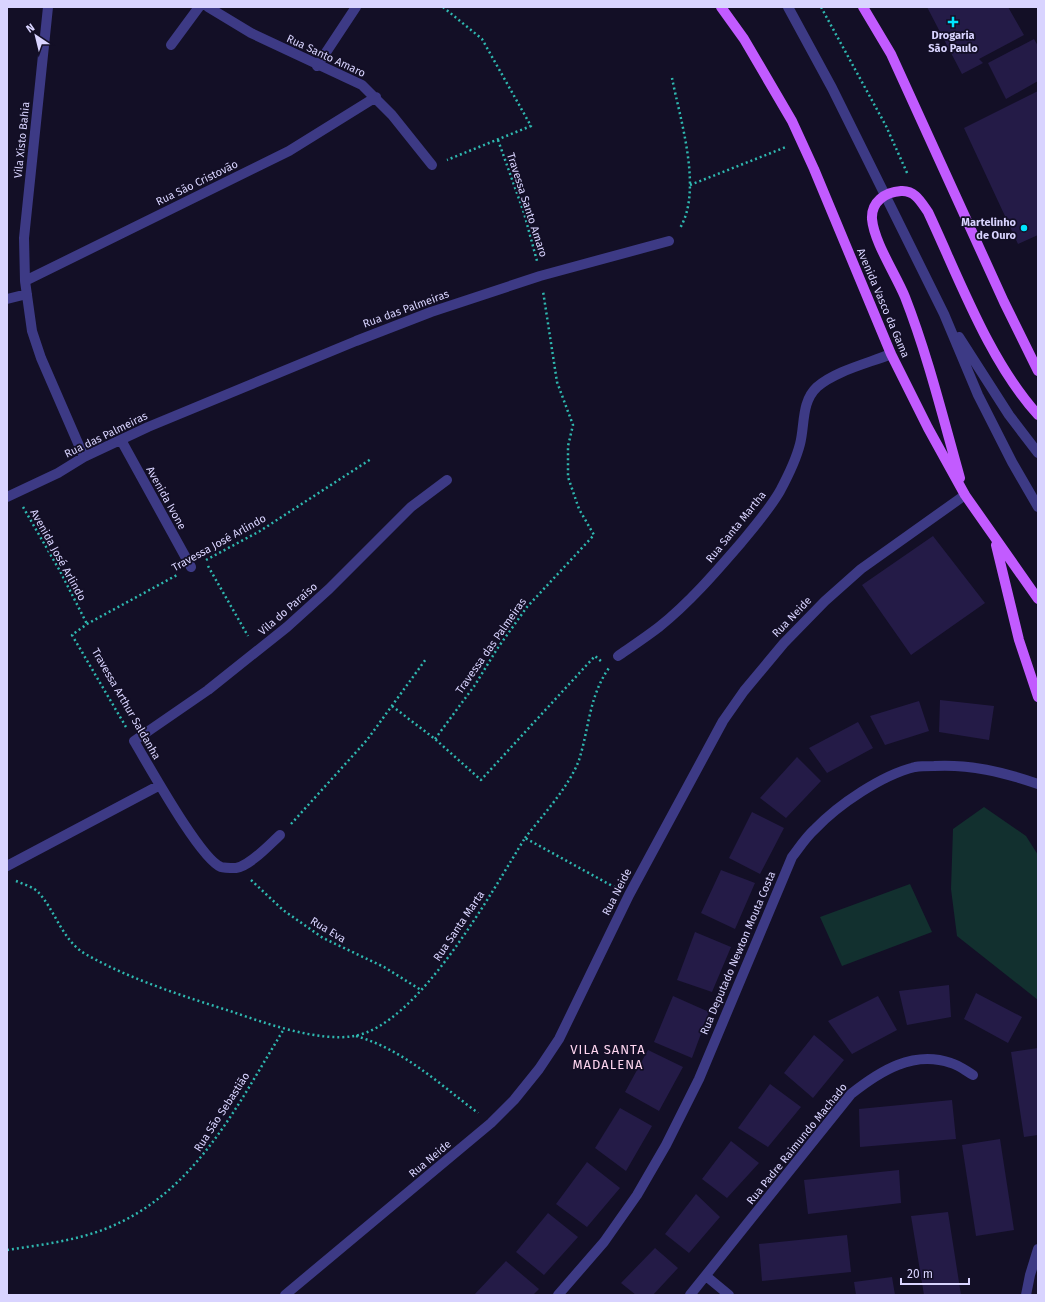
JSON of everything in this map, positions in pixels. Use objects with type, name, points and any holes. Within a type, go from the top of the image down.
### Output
[{"type":"main road","name":"Avenida Vasco da Gama","points":[[721,7],[766,76],[801,140],[891,354],[928,428],[965,495],[1038,599]]},
{"type":"main road","points":[[863,7],[891,54],[1004,302],[1038,371]]},
{"type":"main road","points":[[965,495],[920,339],[905,297],[875,230],[872,219],[873,208],[877,200],[895,191],[906,191],[915,195],[928,212],[984,332],[1013,381],[1038,415]]},
{"type":"main road","points":[[995,539],[1019,640],[1038,697]]},
{"type":"street","name":"Vila Xisto Bahia","points":[[48,7],[24,238],[25,281],[32,331],[40,358],[84,457]]},
{"type":"street","points":[[171,45],[199,7]]},
{"type":"street","name":"Rua Santo Amaro","points":[[208,7],[251,33],[317,66],[362,85],[376,97],[432,165]]},
{"type":"street","points":[[317,66],[356,7]]},
{"type":"street","points":[[788,7],[806,39],[944,314],[978,395],[1012,462],[1038,507]]},
{"type":"street","name":"Rua São Cristovão","points":[[25,281],[289,151],[376,97]]},
{"type":"street","name":"Rua das Palmeiras","points":[[11,496],[58,473],[84,457],[155,424],[356,341],[431,312],[540,276],[669,241]]},
{"type":"street","points":[[7,299],[27,294]]},
{"type":"street","points":[[944,314],[1009,415],[1038,453]]},
{"type":"street","name":"Rua Santa Martha","points":[[618,656],[659,627],[677,611],[722,564],[757,523],[779,492],[794,462],[803,432],[806,405],[811,394],[817,387],[832,377],[891,354]]},
{"type":"street","name":"Avenida Ivone","points":[[120,440],[191,568]]},
{"type":"street","name":"Vila do Paraíso","points":[[134,741],[208,690],[288,627],[329,589],[411,507],[447,480]]},
{"type":"street","name":"Rua Neide","points":[[285,1295],[492,1124],[514,1100],[539,1069],[559,1039],[628,894],[723,721],[744,691],[784,643],[825,601],[861,569],[965,495]]},
{"type":"street","name":"Travessa Arthur Saldanha","points":[[134,741],[160,785],[205,854],[221,867],[237,868]]},
{"type":"street","name":"Rua Deputado Newton Mouta Costa","points":[[558,1295],[604,1242],[637,1195],[666,1145],[699,1079],[792,857],[815,829],[849,801],[881,779],[916,767],[953,765],[976,768],[1004,773],[1038,784]]},
{"type":"street","points":[[7,866],[160,785]]},
{"type":"street","points":[[237,868],[248,863],[280,835]]},
{"type":"street","name":"Rua Padre Raimundo Machado","points":[[690,1295],[850,1094],[873,1076],[902,1062],[930,1058],[952,1063],[973,1075]]},
{"type":"street","points":[[1026,1295],[1030,1274],[1038,1249]]},
{"type":"street","points":[[706,1276],[729,1295]]},
{"type":"path","points":[[432,165],[531,126],[482,39],[443,7]]},
{"type":"path","points":[[669,241],[683,222],[690,185],[689,159],[672,78]]},
{"type":"path","name":"Travessa Santo Amaro","points":[[498,140],[524,213],[540,276]]},
{"type":"path","points":[[690,185],[801,140]]},
{"type":"path","name":"Travessa das Palmeiras","points":[[436,739],[475,686],[497,649],[527,607],[594,535],[579,509],[568,477],[568,446],[573,425],[557,382],[540,276]]},
{"type":"path","name":"Travessa José Arlindo","points":[[257,652],[204,561],[260,531],[371,458]]},
{"type":"path","name":"Avenida José Arlindo","points":[[11,496],[60,571],[87,624]]},
{"type":"path","name":"Travessa José Arlindo","points":[[72,635],[87,624],[191,568]]},
{"type":"path","name":"Travessa Arthur Saldanha","points":[[72,635],[134,741]]},
{"type":"path","name":"Rua Santa Marta","points":[[13,880],[38,891],[66,935],[85,954],[158,987],[284,1029],[341,1037],[356,1036],[378,1026],[397,1013],[421,990],[465,935],[525,838],[572,774],[578,761],[598,685],[610,667],[595,656],[481,780],[436,739]]},
{"type":"path","points":[[280,835],[367,740],[426,659]]},
{"type":"path","points":[[392,706],[436,739]]},
{"type":"path","points":[[525,838],[628,894]]},
{"type":"path","name":"Rua Eva","points":[[237,868],[283,910],[323,938],[384,967],[421,990]]},
{"type":"path","name":"Rua São Sebastião","points":[[7,1250],[63,1242],[105,1229],[148,1207],[175,1186],[204,1155],[284,1029]]},
{"type":"path","points":[[356,1036],[377,1042],[401,1054],[492,1124]]},
{"type":"green space","points":[[984,807],[1026,836],[1038,855],[1038,1000],[957,936],[951,889],[953,829]]},
{"type":"green space","points":[[910,884],[932,932],[842,966],[820,917]]},
{"type":"building","points":[[927,7],[1008,7],[1024,35],[979,59],[983,63],[962,74]]},
{"type":"building","points":[[1034,39],[1038,46],[1038,81],[1006,99],[988,63]]},
{"type":"building","points":[[1038,91],[1038,235],[1018,244],[964,128]]},
{"type":"building","points":[[933,536],[985,603],[911,655],[862,585]]},
{"type":"building","points":[[940,700],[994,706],[989,740],[939,732]]},
{"type":"building","points":[[919,701],[929,731],[885,745],[870,716]]},
{"type":"building","points":[[858,722],[873,748],[827,773],[809,748]]},
{"type":"building","points":[[797,757],[821,781],[786,818],[760,798]]},
{"type":"building","points":[[752,812],[784,828],[760,874],[729,858]]},
{"type":"building","points":[[721,870],[755,883],[735,929],[701,913]]},
{"type":"building","points":[[695,932],[731,947],[712,992],[677,980]]},
{"type":"building","points":[[949,985],[951,1017],[907,1025],[899,991]]},
{"type":"building","points":[[976,993],[1022,1017],[1008,1043],[964,1019]]},
{"type":"building","points":[[673,996],[709,1012],[692,1058],[654,1042]]},
{"type":"building","points":[[878,996],[897,1030],[852,1054],[828,1021]]},
{"type":"building","points":[[814,1035],[844,1060],[813,1098],[784,1073]]},
{"type":"building","points":[[1038,1048],[1038,1135],[1024,1137],[1011,1052]]},
{"type":"building","points":[[648,1050],[683,1067],[659,1111],[625,1092]]},
{"type":"building","points":[[770,1084],[801,1107],[768,1147],[738,1128]]},
{"type":"building","points":[[952,1100],[956,1139],[860,1147],[859,1109]]},
{"type":"building","points":[[620,1108],[652,1126],[626,1171],[595,1148]]},
{"type":"building","points":[[1000,1139],[1014,1230],[976,1236],[962,1145]]},
{"type":"building","points":[[731,1141],[759,1163],[727,1198],[702,1179]]},
{"type":"building","points":[[587,1162],[620,1188],[587,1227],[556,1204]]},
{"type":"building","points":[[899,1170],[901,1203],[808,1214],[804,1180]]},
{"type":"building","points":[[696,1194],[720,1217],[689,1253],[665,1234]]},
{"type":"building","points":[[948,1212],[961,1295],[924,1295],[911,1216]]},
{"type":"building","points":[[548,1213],[578,1237],[544,1275],[516,1252]]},
{"type":"building","points":[[847,1235],[851,1272],[762,1281],[759,1244]]},
{"type":"building","points":[[655,1248],[678,1268],[653,1295],[636,1295],[621,1283]]},
{"type":"building","points":[[506,1261],[539,1289],[533,1295],[474,1295]]},
{"type":"building","points":[[892,1277],[895,1295],[856,1295],[854,1282]]},
{"type":"place","name":"Drogaria São Paulo","points":[[953,22]]},
{"type":"place","name":"Martelinho de Ouro","points":[[1024,228]]},
{"type":"district","name":"VILA SANTA MADALENA","points":[[608,1056]]}]
